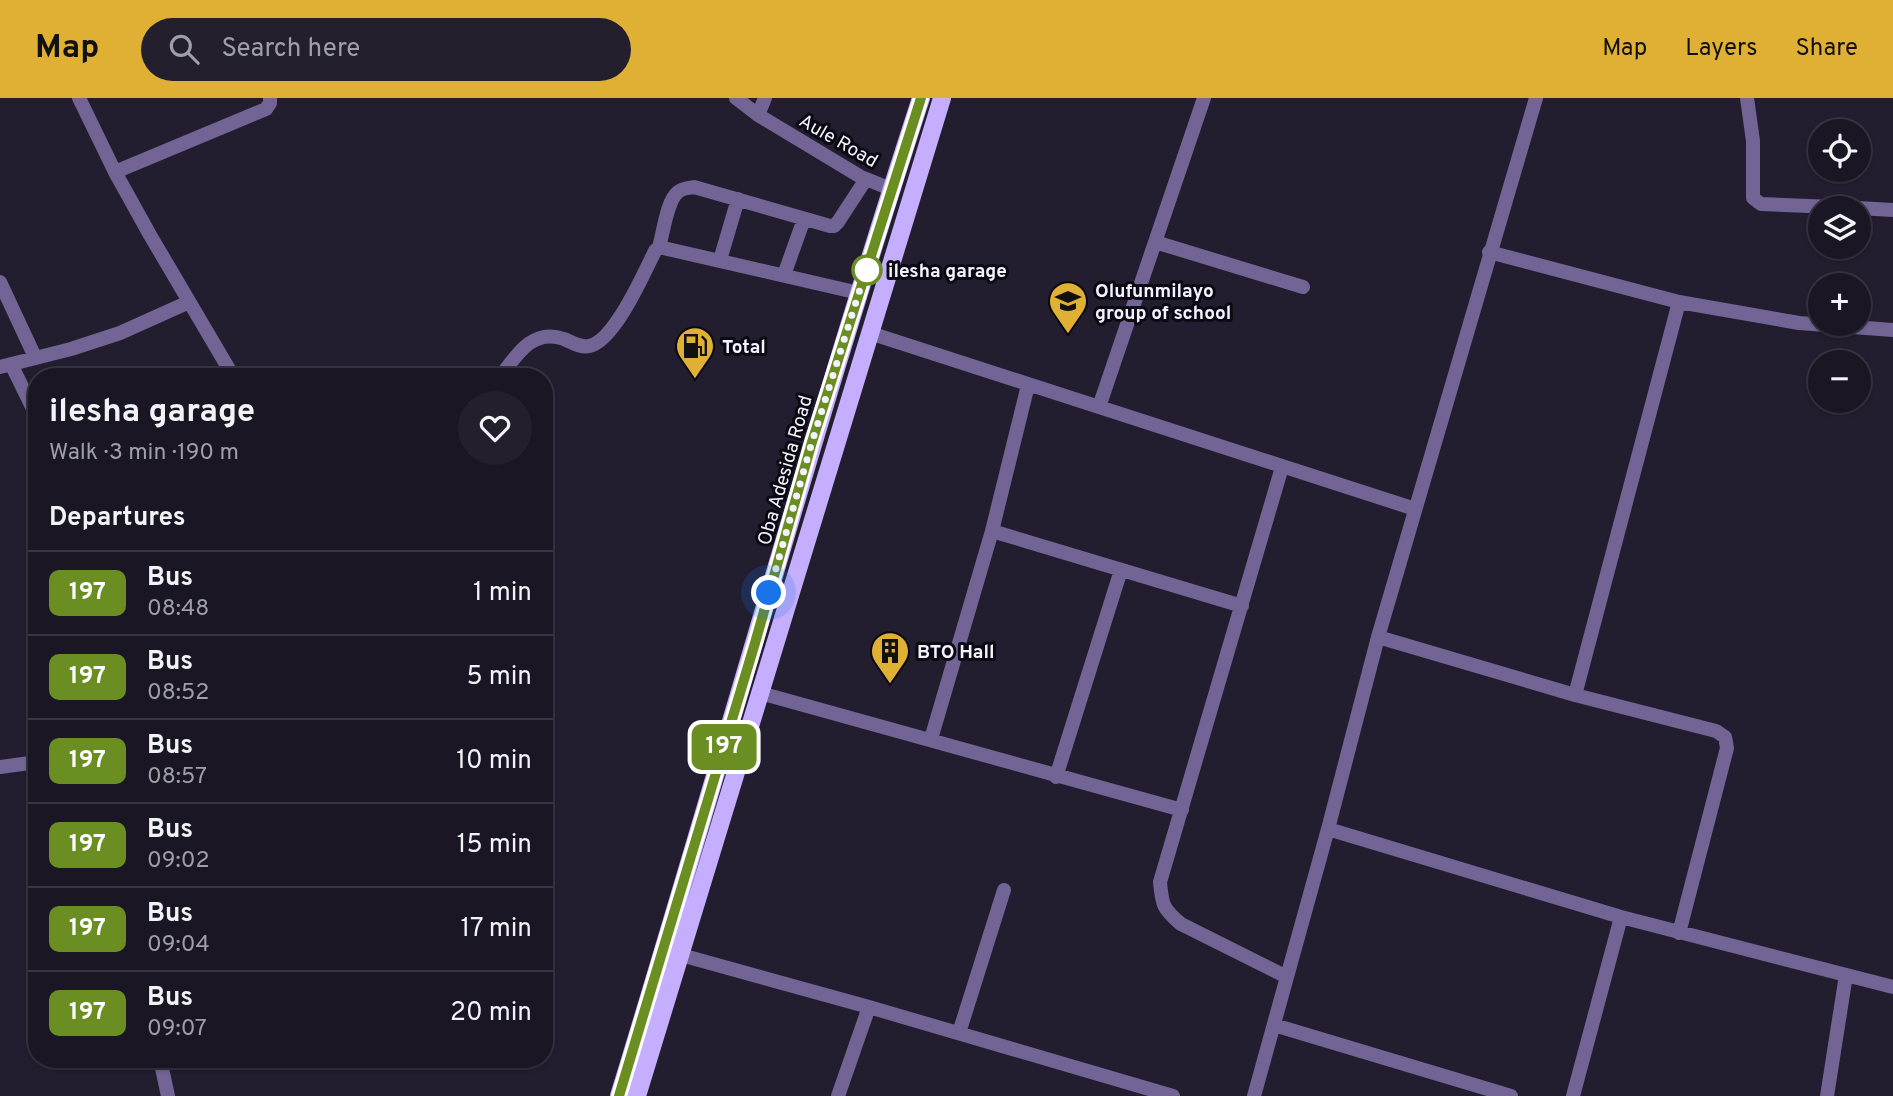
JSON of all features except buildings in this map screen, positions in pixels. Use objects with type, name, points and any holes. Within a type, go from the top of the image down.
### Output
[{"type":"main road","name":"Oba Adesida Road","points":[[619,1096],[755,643],[812,442],[921,98]]},
{"type":"main road","points":[[637,1096],[942,98]]},
{"type":"main road","points":[[755,643],[774,649]]},
{"type":"main road","points":[[653,983],[671,989]]},
{"type":"street","points":[[79,98],[115,172],[228,368]]},
{"type":"street","points":[[115,172],[266,109],[270,98]]},
{"type":"street","name":"Aule Road","points":[[736,98],[758,115],[866,179],[891,189]]},
{"type":"street","points":[[758,115],[765,98]]},
{"type":"street","points":[[1099,407],[1203,98]]},
{"type":"street","points":[[1254,1096],[1378,638],[1536,98]]},
{"type":"street","points":[[1747,98],[1753,141],[1754,198],[1761,204],[1808,206]]},
{"type":"street","points":[[508,368],[528,343],[538,337],[557,337],[581,346],[590,346],[612,328],[635,294],[654,251],[659,247],[671,201],[677,192],[694,187],[834,226],[866,179]]},
{"type":"street","points":[[720,260],[738,200]]},
{"type":"street","points":[[1871,209],[1893,210]]},
{"type":"street","points":[[784,275],[804,219]]},
{"type":"street","points":[[1155,242],[1303,287]]},
{"type":"street","points":[[659,247],[859,293]]},
{"type":"street","points":[[1489,252],[1679,302],[1799,323],[1893,330]]},
{"type":"street","points":[[0,282],[35,357]]},
{"type":"street","points":[[28,403],[5,366],[120,333],[189,302]]},
{"type":"street","points":[[1575,695],[1679,302]]},
{"type":"street","points":[[870,333],[1415,509]]},
{"type":"street","points":[[931,739],[992,531],[1028,385]]},
{"type":"street","points":[[1282,467],[1160,882],[1161,901],[1166,912],[1181,924],[1287,977]]},
{"type":"street","points":[[992,531],[1242,606]]},
{"type":"street","points":[[1056,777],[1121,570]]},
{"type":"street","points":[[1378,638],[1575,695],[1716,731],[1725,737],[1727,748],[1679,933]]},
{"type":"street","points":[[760,692],[1056,777],[1182,810]]},
{"type":"street","points":[[0,767],[28,763]]},
{"type":"street","points":[[1328,829],[1621,917],[1893,987]]},
{"type":"street","points":[[959,1033],[1004,890]]},
{"type":"street","points":[[1573,1096],[1621,917]]},
{"type":"street","points":[[681,955],[1173,1096]]},
{"type":"street","points":[[1827,1096],[1846,975]]},
{"type":"street","points":[[838,1096],[869,1007]]},
{"type":"street","points":[[1274,1025],[1511,1096]]},
{"type":"street","points":[[162,1068],[168,1096]]},
{"type":"street","points":[[1117,1096],[1122,1081]]},
{"type":"bus line","name":"197","points":[[619,1096],[755,643],[812,442],[921,98]]},
{"type":"place","name":"ilesha garage","points":[[867,270]]},
{"type":"place","name":"Olufunmilayo group of school","points":[[1068,335]]},
{"type":"place","name":"Total","points":[[695,380]]},
{"type":"place","name":"BTO Hall","points":[[890,685]]},
{"type":"route","points":[[769,593],[812,442],[867,267],[867,270]]}]
